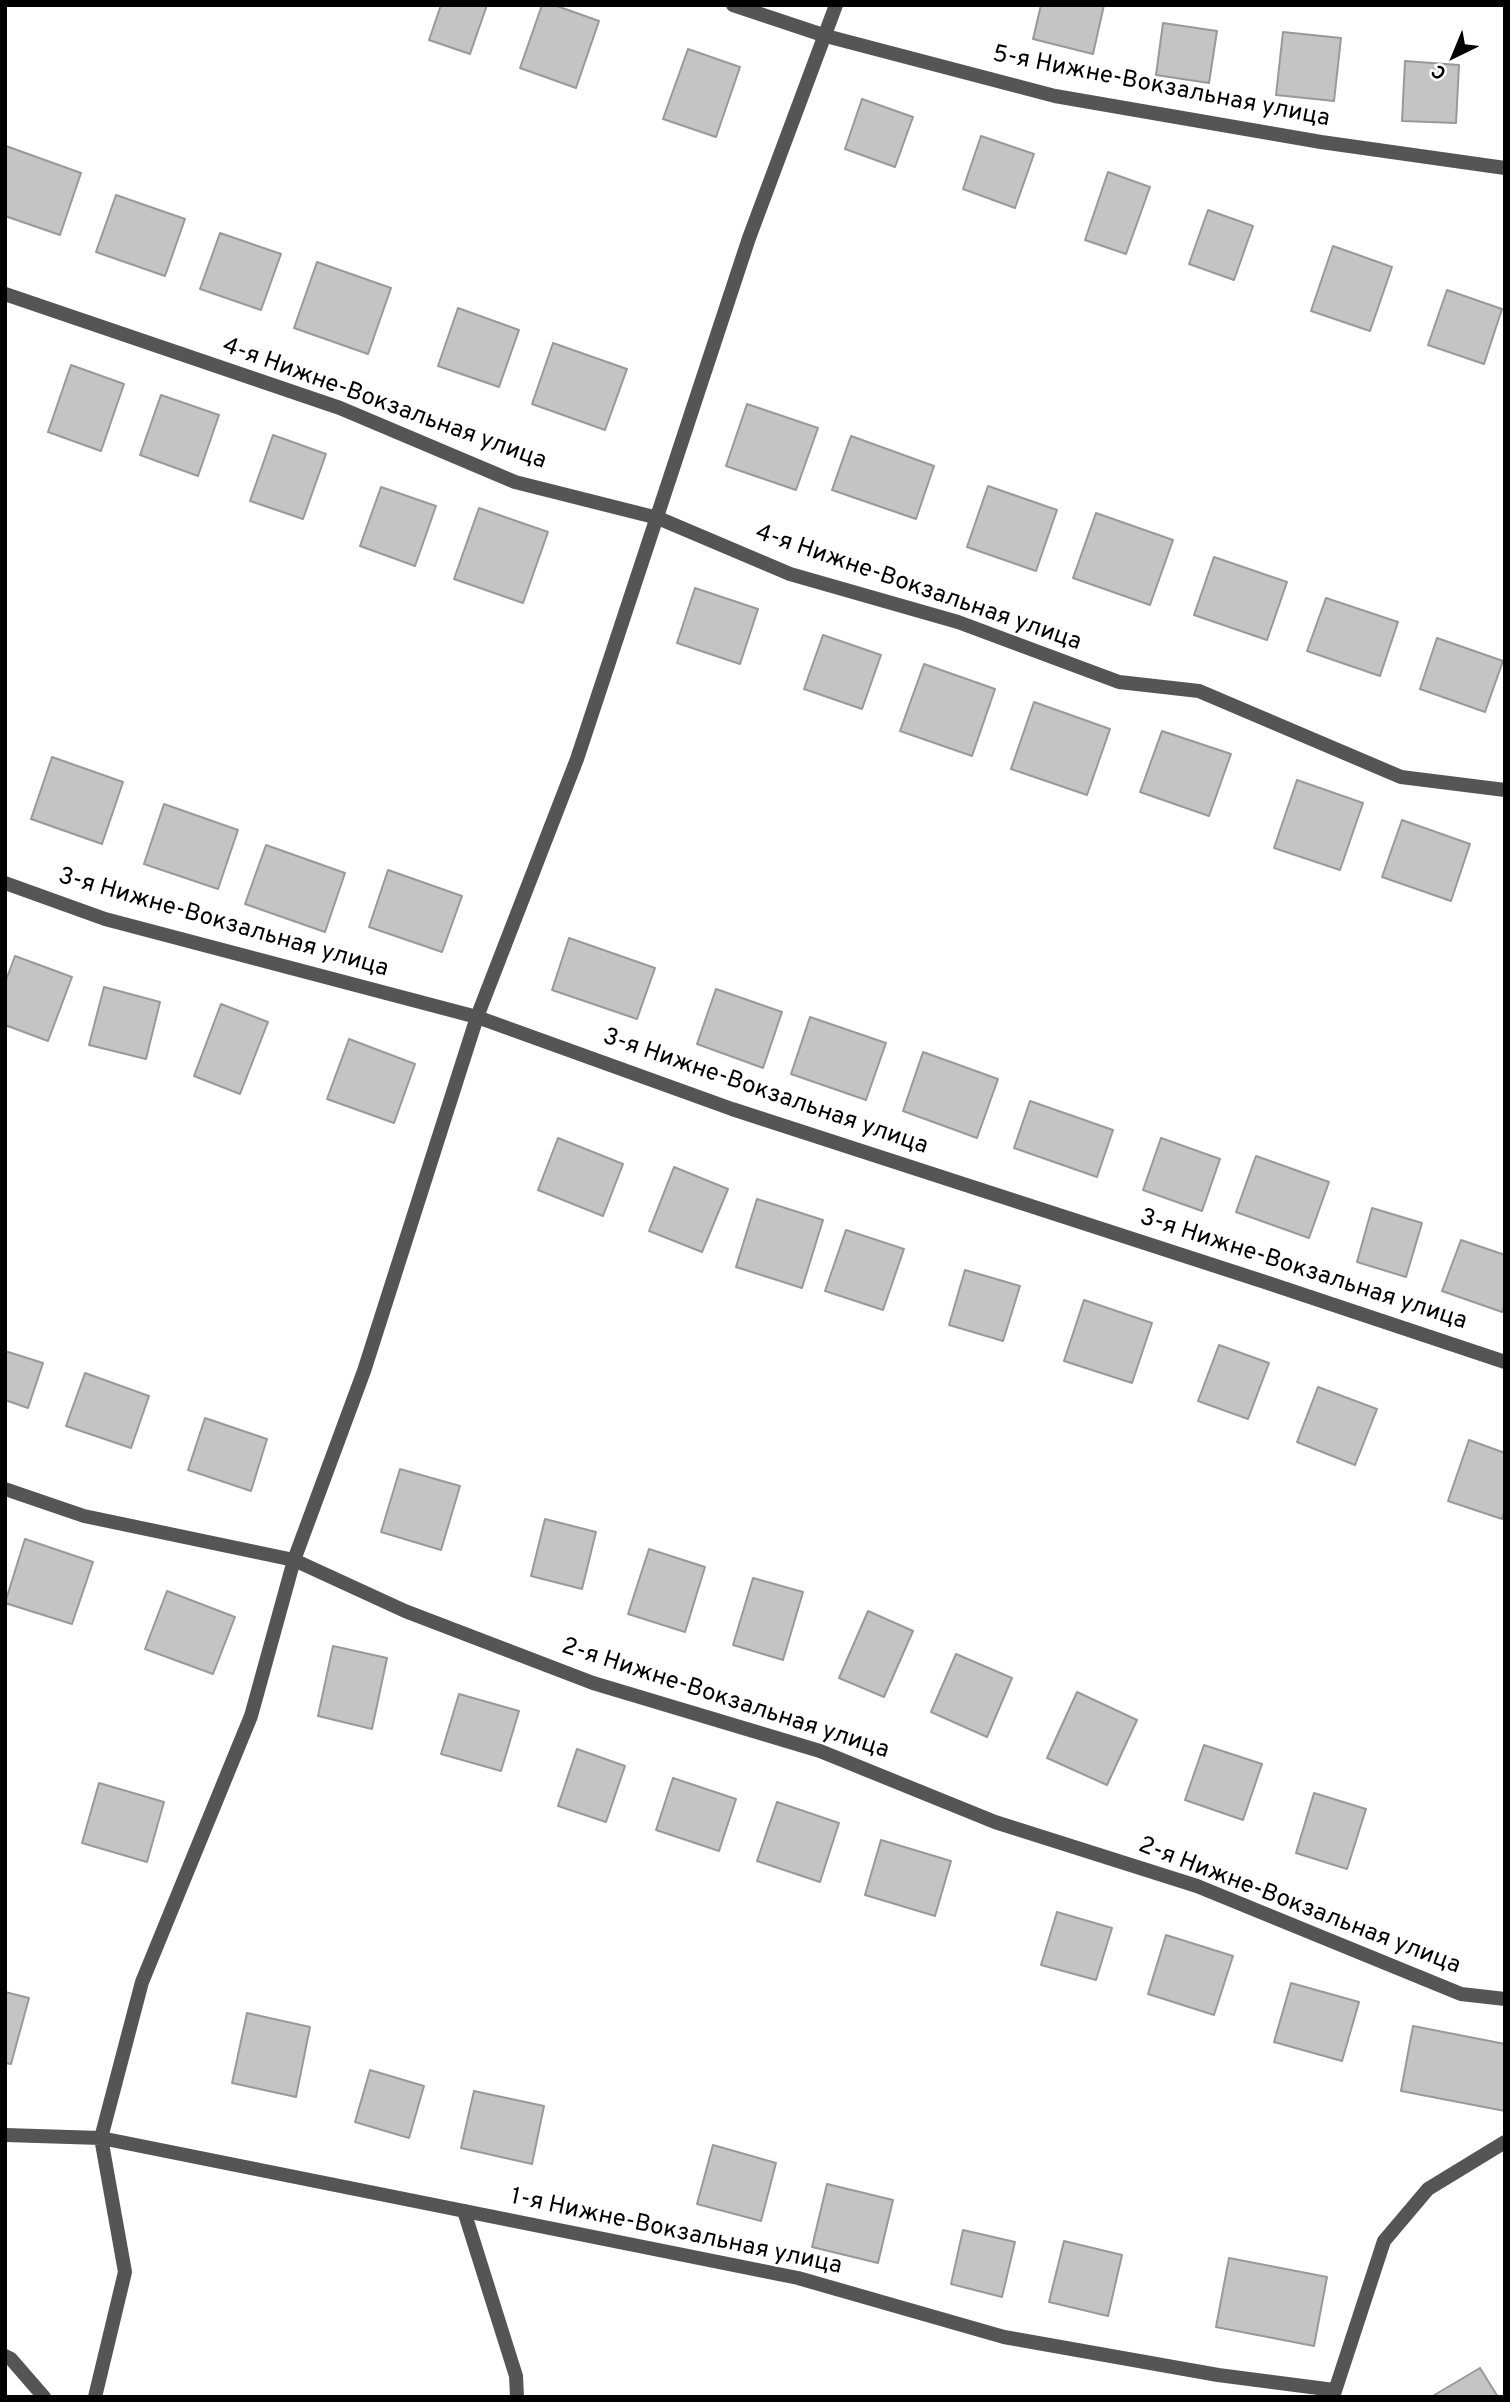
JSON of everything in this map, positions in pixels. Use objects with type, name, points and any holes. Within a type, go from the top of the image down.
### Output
[{"type":"street","name":"5-я Нижне-Вокзальная улица","points":[[733,5],[826,36],[1055,96],[1321,142],[1505,168]]},
{"type":"street","points":[[95,2397],[125,2272],[101,2138],[142,1982],[251,1716],[294,1560],[364,1371],[477,1017],[577,759],[749,238],[836,5]]},
{"type":"street","name":"4-я Нижне-Вокзальная улица","points":[[5,294],[340,408],[515,482],[658,518],[790,574],[958,622],[1119,682],[1199,691],[1401,776],[1505,790]]},
{"type":"street","name":"3-я Нижне-Вокзальная улица","points":[[5,883],[105,919],[477,1017],[732,1109],[1505,1362]]},
{"type":"street","name":"2-я Нижне-Вокзальная улица","points":[[5,1489],[84,1516],[294,1560],[405,1611],[593,1683],[820,1751],[995,1822],[1198,1886],[1461,1994],[1505,1999]]},
{"type":"street","name":"1-я Нижне-Вокзальная улица","points":[[5,2135],[101,2138],[798,2278],[1004,2337],[1334,2393]]},
{"type":"street","points":[[1334,2393],[1384,2241],[1428,2189],[1505,2143]]},
{"type":"street","points":[[464,2211],[516,2376],[517,2397]]},
{"type":"street","points":[[5,2356],[11,2359],[44,2397]]},
{"type":"building","points":[[441,5],[487,5],[470,54],[429,40]]},
{"type":"building","points":[[542,5],[554,5],[599,21],[576,88],[520,68]]},
{"type":"building","points":[[1041,5],[1104,5],[1093,54],[1033,39]]},
{"type":"building","points":[[1163,23],[1217,31],[1209,83],[1156,75]]},
{"type":"building","points":[[1283,32],[1341,38],[1334,101],[1276,95]]},
{"type":"building","points":[[688,49],[740,67],[716,137],[663,119]]},
{"type":"building","points":[[1405,61],[1459,65],[1456,123],[1402,121]]},
{"type":"building","points":[[862,99],[913,117],[895,167],[845,149]]},
{"type":"building","points":[[981,136],[1034,154],[1015,208],[963,189]]},
{"type":"building","points":[[6,146],[81,173],[60,235],[5,216]]},
{"type":"building","points":[[1108,172],[1150,187],[1126,254],[1085,240]]},
{"type":"building","points":[[116,195],[185,219],[165,276],[96,252]]},
{"type":"building","points":[[1208,210],[1253,226],[1234,280],[1189,264]]},
{"type":"building","points":[[220,233],[281,254],[261,310],[200,289]]},
{"type":"building","points":[[1333,246],[1392,267],[1370,331],[1311,311]]},
{"type":"building","points":[[317,262],[391,288],[368,354],[294,328]]},
{"type":"building","points":[[1447,290],[1502,309],[1484,364],[1428,345]]},
{"type":"building","points":[[458,308],[519,330],[499,387],[438,366]]},
{"type":"building","points":[[553,343],[627,369],[605,430],[532,404]]},
{"type":"building","points":[[71,365],[124,384],[101,451],[48,432]]},
{"type":"building","points":[[161,395],[219,415],[198,476],[140,455]]},
{"type":"building","points":[[747,404],[818,428],[796,490],[726,466]]},
{"type":"building","points":[[273,435],[326,454],[303,519],[250,501]]},
{"type":"building","points":[[851,436],[934,466],[916,519],[832,490]]},
{"type":"building","points":[[988,486],[1057,510],[1036,571],[967,547]]},
{"type":"building","points":[[381,487],[436,506],[415,566],[360,546]]},
{"type":"building","points":[[479,508],[548,532],[523,603],[454,579]]},
{"type":"building","points":[[1096,513],[1173,540],[1150,605],[1073,578]]},
{"type":"building","points":[[1214,557],[1287,582],[1267,640],[1194,615]]},
{"type":"building","points":[[695,588],[758,609],[740,664],[677,643]]},
{"type":"building","points":[[1326,598],[1398,622],[1380,676],[1307,651]]},
{"type":"building","points":[[823,635],[881,655],[862,709],[804,689]]},
{"type":"building","points":[[1437,638],[1503,661],[1485,712],[1420,689]]},
{"type":"building","points":[[924,664],[995,689],[972,756],[900,731]]},
{"type":"building","points":[[1034,702],[1110,729],[1087,795],[1011,769]]},
{"type":"building","points":[[1162,731],[1231,754],[1209,816],[1140,792]]},
{"type":"building","points":[[52,757],[123,782],[102,844],[31,819]]},
{"type":"building","points":[[1297,780],[1363,803],[1340,870],[1274,848]]},
{"type":"building","points":[[164,804],[238,830],[218,889],[144,864]]},
{"type":"building","points":[[1402,820],[1470,844],[1451,901],[1382,877]]},
{"type":"building","points":[[266,845],[345,873],[325,932],[245,904]]},
{"type":"building","points":[[388,870],[462,896],[442,952],[369,927]]},
{"type":"building","points":[[569,938],[655,968],[637,1019],[552,990]]},
{"type":"building","points":[[15,956],[72,977],[48,1041],[5,1025],[5,983]]},
{"type":"building","points":[[104,987],[160,1002],[146,1059],[89,1045]]},
{"type":"building","points":[[716,989],[782,1012],[763,1068],[697,1044]]},
{"type":"building","points":[[221,1004],[268,1022],[240,1094],[194,1076]]},
{"type":"building","points":[[810,1017],[886,1043],[866,1100],[791,1074]]},
{"type":"building","points":[[349,1039],[415,1064],[394,1123],[327,1099]]},
{"type":"building","points":[[923,1052],[998,1079],[977,1138],[903,1111]]},
{"type":"building","points":[[1030,1101],[1113,1130],[1097,1177],[1014,1148]]},
{"type":"building","points":[[558,1138],[623,1164],[603,1216],[538,1190]]},
{"type":"building","points":[[1161,1138],[1220,1159],[1202,1211],[1143,1190]]},
{"type":"building","points":[[1256,1156],[1329,1182],[1309,1238],[1236,1212]]},
{"type":"building","points":[[674,1167],[728,1189],[702,1252],[649,1231]]},
{"type":"building","points":[[757,1199],[823,1220],[802,1288],[736,1267]]},
{"type":"building","points":[[1372,1208],[1422,1223],[1406,1277],[1357,1262]]},
{"type":"building","points":[[846,1230],[904,1249],[883,1310],[825,1291]]},
{"type":"building","points":[[1461,1240],[1505,1255],[1505,1305],[1502,1312],[1442,1291]]},
{"type":"building","points":[[965,1270],[1020,1286],[1003,1341],[949,1325]]},
{"type":"building","points":[[1084,1300],[1152,1323],[1132,1383],[1064,1361]]},
{"type":"building","points":[[1219,1345],[1269,1363],[1248,1419],[1198,1401]]},
{"type":"building","points":[[5,1351],[43,1363],[28,1408],[5,1400]]},
{"type":"building","points":[[85,1373],[149,1396],[131,1448],[66,1426]]},
{"type":"building","points":[[1318,1387],[1377,1409],[1355,1465],[1297,1442]]},
{"type":"building","points":[[205,1418],[267,1439],[251,1491],[188,1470]]},
{"type":"building","points":[[1469,1440],[1505,1453],[1505,1509],[1502,1519],[1448,1501]]},
{"type":"building","points":[[400,1469],[460,1486],[441,1550],[381,1532]]},
{"type":"building","points":[[545,1519],[596,1532],[582,1589],[531,1576]]},
{"type":"building","points":[[25,1539],[93,1562],[72,1624],[5,1603]]},
{"type":"building","points":[[649,1549],[705,1567],[685,1632],[628,1614]]},
{"type":"building","points":[[753,1578],[803,1592],[783,1660],[733,1645]]},
{"type":"building","points":[[167,1591],[235,1617],[213,1674],[145,1649]]},
{"type":"building","points":[[868,1611],[913,1631],[884,1697],[839,1678]]},
{"type":"building","points":[[333,1646],[387,1658],[372,1729],[318,1716]]},
{"type":"building","points":[[956,1654],[1012,1678],[987,1737],[931,1712]]},
{"type":"building","points":[[1077,1692],[1137,1720],[1107,1785],[1047,1758]]},
{"type":"building","points":[[459,1694],[519,1711],[501,1771],[441,1754]]},
{"type":"building","points":[[1204,1745],[1262,1764],[1243,1820],[1185,1800]]},
{"type":"building","points":[[577,1749],[625,1766],[606,1822],[558,1806]]},
{"type":"building","points":[[673,1778],[736,1799],[719,1851],[656,1830]]},
{"type":"building","points":[[99,1783],[164,1802],[147,1862],[82,1843]]},
{"type":"building","points":[[1314,1793],[1366,1809],[1347,1869],[1296,1853]]},
{"type":"building","points":[[777,1802],[839,1823],[820,1882],[757,1861]]},
{"type":"building","points":[[881,1840],[951,1861],[935,1916],[865,1895]]},
{"type":"building","points":[[1057,1912],[1112,1928],[1096,1980],[1041,1965]]},
{"type":"building","points":[[1166,1935],[1233,1956],[1214,2015],[1148,1994]]},
{"type":"building","points":[[1291,1983],[1359,2002],[1342,2061],[1274,2042]]},
{"type":"building","points":[[5,1992],[29,1998],[11,2064],[5,2063]]},
{"type":"building","points":[[247,2013],[310,2027],[296,2097],[232,2083]]},
{"type":"building","points":[[1413,2026],[1505,2044],[1505,2111],[1401,2091]]},
{"type":"building","points":[[370,2070],[424,2086],[409,2138],[355,2122]]},
{"type":"building","points":[[474,2091],[544,2106],[532,2164],[461,2148]]},
{"type":"building","points":[[713,2145],[776,2163],[761,2221],[697,2204]]},
{"type":"building","points":[[827,2184],[893,2200],[878,2263],[812,2247]]},
{"type":"building","points":[[963,2230],[1015,2242],[1002,2297],[951,2284]]},
{"type":"building","points":[[1064,2241],[1122,2255],[1108,2316],[1049,2302]]},
{"type":"building","points":[[1229,2258],[1327,2277],[1314,2346],[1216,2327]]},
{"type":"building","points":[[1480,2368],[1498,2397],[1431,2397]]}]
